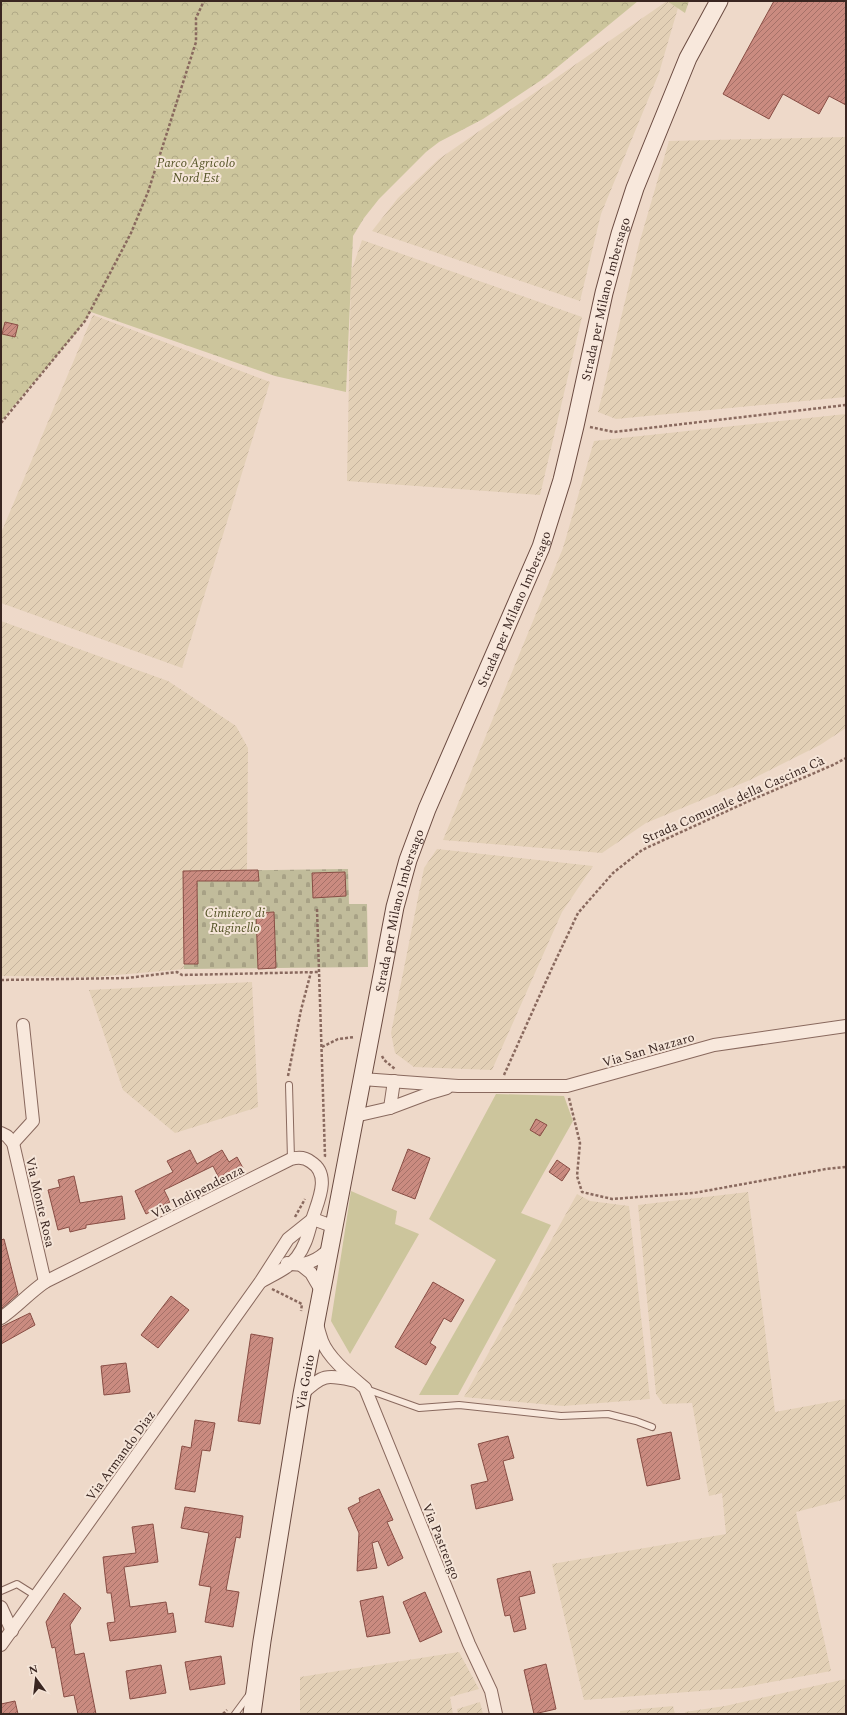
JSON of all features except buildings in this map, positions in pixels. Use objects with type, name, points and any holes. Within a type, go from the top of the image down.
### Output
[{"type":"street","name":"Strada per Milano Imbersago","points":[[362,1078],[395,907],[408,860],[427,809],[540,547],[562,480],[604,293],[620,234],[655,136],[688,58],[719,1]]},
{"type":"street","points":[[13,1143],[33,1121],[23,1026]]},
{"type":"street","name":"Via San Nazzaro","points":[[362,1078],[458,1086],[566,1086],[707,1047],[846,1026]]},
{"type":"street","name":"Via Goito","points":[[252,1714],[255,1687],[302,1394],[335,1227],[362,1078]]},
{"type":"street","points":[[390,1108],[394,1081]]},
{"type":"street","name":"Via San Nazzaro","points":[[355,1116],[390,1108],[430,1093],[458,1086]]},
{"type":"street","name":"Via Monte Rosa","points":[[1,1133],[7,1136],[13,1143],[46,1282]]},
{"type":"street","points":[[291,1159],[304,1158],[313,1162],[317,1166],[321,1175],[322,1185],[319,1202],[309,1234],[305,1244],[296,1258],[296,1264]]},
{"type":"street","name":"Via Indipendenza","points":[[1,1318],[15,1309],[36,1288],[46,1282],[291,1159]]},
{"type":"street","points":[[313,1219],[335,1227]]},
{"type":"street","name":"Via Armando Diaz","points":[[1,1646],[261,1281],[288,1239],[313,1219]]},
{"type":"street","points":[[296,1264],[317,1259],[330,1248]]},
{"type":"street","points":[[278,1254],[284,1262],[296,1264],[311,1273],[322,1292]]},
{"type":"street","name":"Via Armando Diaz","points":[[261,1281],[296,1264]]},
{"type":"street","name":"Via Pastrengo","points":[[316,1321],[322,1343],[334,1359],[361,1385],[469,1644],[491,1691],[496,1714]]},
{"type":"street","points":[[302,1394],[317,1380],[326,1377],[338,1377],[361,1385]]},
{"type":"street","points":[[1,1607],[12,1630]]},
{"type":"lane","points":[[289,1085],[291,1159]]},
{"type":"lane","points":[[361,1385],[419,1408],[459,1405],[561,1416],[608,1414],[652,1426]]},
{"type":"lane","points":[[1,1591],[17,1584],[36,1596]]},
{"type":"lane","name":"Via Goito","points":[[235,1714],[255,1687]]},
{"type":"path","points":[[1,423],[85,321],[131,233],[148,192],[196,42],[196,18],[198,10],[204,1]]},
{"type":"path","points":[[575,426],[585,426],[614,432],[846,405]]},
{"type":"path","name":"Strada Comunale della Cascina Cà","points":[[498,1086],[578,913],[613,873],[642,850],[846,758]]},
{"type":"path","points":[[317,1166],[325,1156],[318,909]]},
{"type":"path","points":[[1,980],[127,978],[177,972],[182,975],[319,972]]},
{"type":"path","points":[[289,1085],[288,1074],[301,1010],[311,972]]},
{"type":"path","points":[[322,1047],[338,1039],[354,1036],[369,1038]]},
{"type":"path","points":[[380,1052],[384,1060],[395,1069],[394,1081]]},
{"type":"path","points":[[566,1086],[580,1143],[577,1176],[582,1192],[612,1199],[694,1193],[846,1166]]},
{"type":"path","points":[[294,1218],[305,1198]]},
{"type":"shaded area","points":[[667,1],[680,1],[659,73],[601,214],[580,301],[372,231],[398,198],[439,159]]},
{"type":"shaded area","points":[[846,137],[846,397],[616,419],[598,412],[639,244],[669,141]]},
{"type":"shaded area","points":[[362,240],[582,317],[540,495],[347,481],[351,272]]},
{"type":"shaded area","points":[[93,315],[270,382],[182,668],[1,603],[1,533]]},
{"type":"shaded area","points":[[846,414],[846,728],[820,745],[750,780],[646,823],[602,853],[443,840],[563,548],[594,441]]},
{"type":"shaded area","points":[[1,621],[168,681],[236,726],[248,748],[247,870],[183,871],[184,969],[95,977],[1,976]]},
{"type":"shaded area","points":[[437,849],[593,866],[562,912],[492,1070],[414,1067],[395,1053],[391,1033],[424,868]]},
{"type":"shaded area","points":[[252,982],[258,1107],[175,1133],[123,1090],[89,990]]},
{"type":"shaded area","points":[[748,1192],[775,1412],[846,1399],[846,1499],[796,1512],[831,1671],[739,1688],[584,1700],[552,1564],[726,1534],[722,1493],[709,1496],[692,1403],[663,1404],[656,1394],[638,1205]]},
{"type":"shaded area","points":[[577,1194],[590,1201],[629,1206],[650,1399],[563,1406],[464,1397]]},
{"type":"shaded area","points":[[459,1652],[479,1689],[450,1697],[453,1714],[300,1714],[300,1677]]},
{"type":"shaded area","points":[[846,1679],[846,1714],[686,1714],[685,1712],[725,1706]]},
{"type":"shaded area","points":[[480,1702],[483,1714],[458,1714],[457,1709]]},
{"type":"shaded area","points":[[673,1706],[675,1714],[620,1714],[620,1711]]},
{"type":"green space","name":"Parco Agricolo Nord Est","points":[[1,1],[638,1],[543,79],[483,119],[439,142],[426,152],[379,199],[364,218],[353,236],[346,392],[275,376],[91,312],[76,333],[1,421]]},
{"type":"green space","points":[[667,1],[689,1],[685,13]]},
{"type":"green space","name":"Cimitero di Ruginello","points":[[348,869],[349,904],[367,904],[368,967],[184,969],[183,871]]},
{"type":"green space","points":[[496,1094],[564,1096],[573,1121],[521,1213],[551,1225],[458,1395],[419,1395],[496,1260],[429,1219]]},
{"type":"green space","points":[[351,1191],[397,1211],[395,1224],[419,1234],[350,1354],[331,1321]]}]
